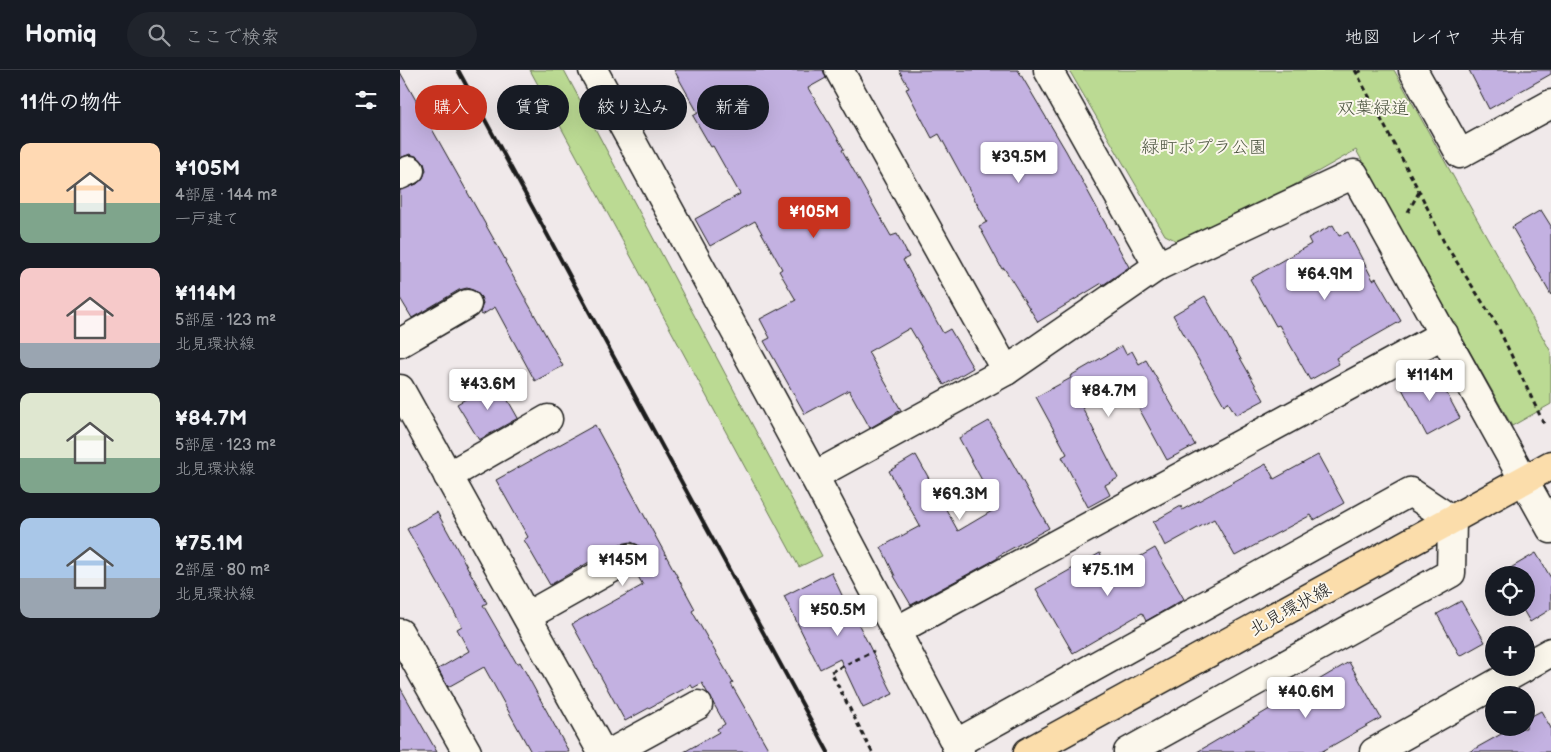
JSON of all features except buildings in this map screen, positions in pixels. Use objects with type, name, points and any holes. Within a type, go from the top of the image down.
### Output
[{"type":"main road","name":"北見環状線","points":[[1028,752],[1551,465]]},
{"type":"street","points":[[593,70],[814,476],[957,748],[1410,492],[1452,520],[1451,573],[1128,752]]},
{"type":"street","points":[[839,70],[1006,372]]},
{"type":"street","points":[[1048,70],[1158,266]]},
{"type":"street","points":[[1413,70],[1460,154],[1551,104]]},
{"type":"street","points":[[814,476],[1006,372],[1158,266],[1354,174],[1551,529]]},
{"type":"street","points":[[400,343],[467,304]]},
{"type":"street","points":[[897,635],[1444,334]]},
{"type":"street","points":[[400,389],[602,752]]},
{"type":"street","points":[[448,476],[548,419]]},
{"type":"street","points":[[526,616],[630,558]]},
{"type":"street","points":[[400,634],[467,752]]},
{"type":"street","points":[[1535,661],[1551,652]]},
{"type":"street","points":[[1374,752],[1509,676]]},
{"type":"street","points":[[612,752],[698,705]]},
{"type":"path","points":[[1363,70],[1356,71],[1444,242],[1497,325],[1544,424]]},
{"type":"path","points":[[872,752],[831,672],[897,635]]},
{"type":"green space","points":[[530,70],[564,70],[579,98],[579,130],[596,130],[822,556],[799,567],[562,130],[569,130],[569,85],[538,85]]},
{"type":"green space","points":[[1069,70],[1394,70],[1551,352],[1551,404],[1512,426],[1356,150],[1187,246],[1165,235]]},
{"type":"railway","points":[[458,70],[828,752]]},
{"type":"park label","name":"双葉緑道","points":[[1373,108]]},
{"type":"park label","name":"緑町ポプラ公園","points":[[1204,147]]}]
